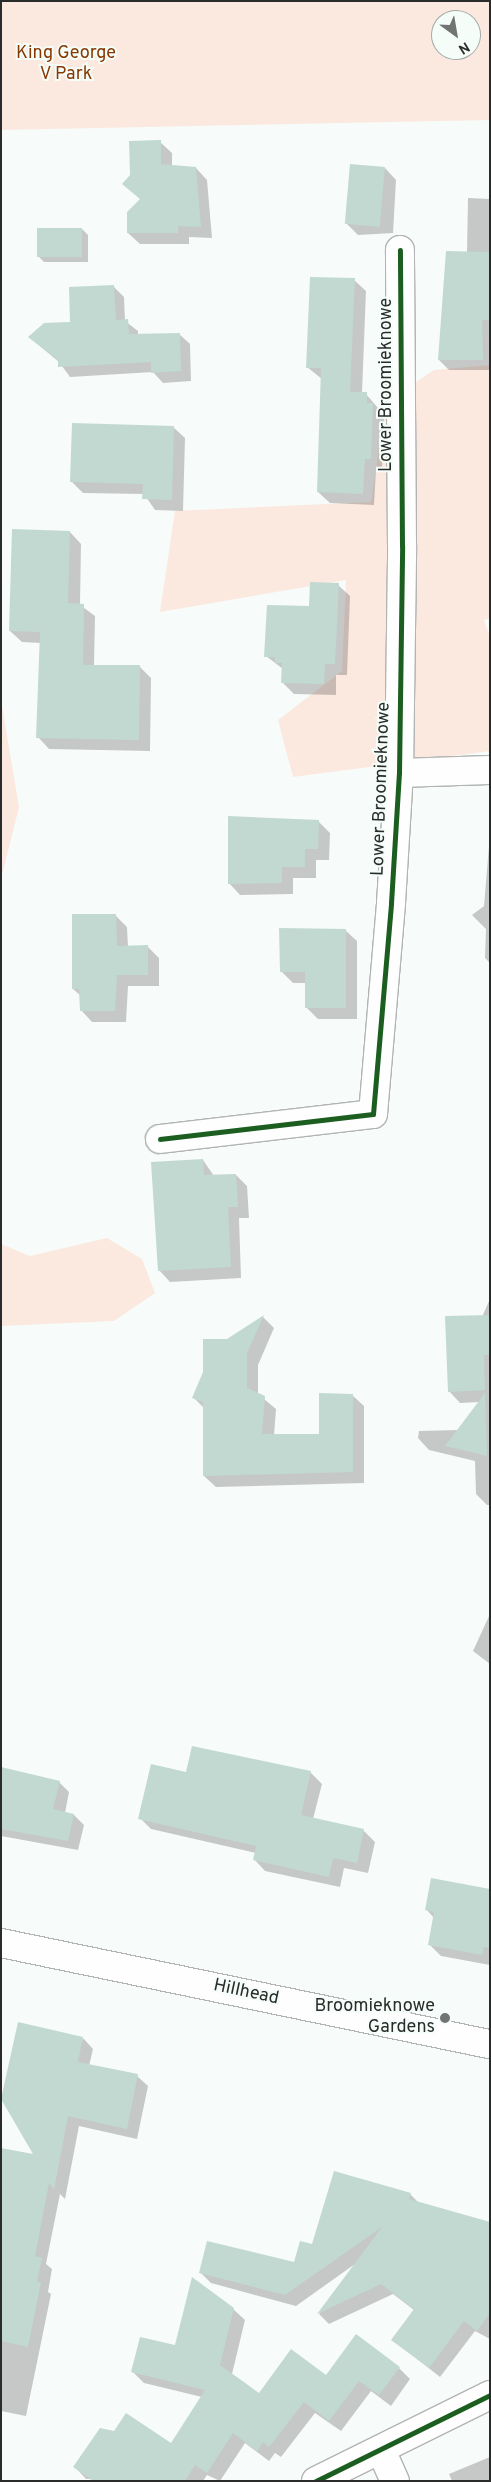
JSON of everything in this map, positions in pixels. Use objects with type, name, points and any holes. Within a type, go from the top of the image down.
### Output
[{"type":"street","name":"Lower Broomieknowe","points":[[160,1139],[373,1114],[392,903],[399,773],[402,546],[400,250]]},
{"type":"street","name":"Lower Broomieknowe","points":[[399,773],[490,770]]},
{"type":"street","name":"Hillhead","points":[[1,1943],[490,2044]]},
{"type":"street","points":[[316,2481],[490,2395]]},
{"type":"street","points":[[381,2450],[395,2481]]},
{"type":"green space","name":"King George V Park","points":[[1,1],[490,1],[490,120],[1,130]]},
{"type":"green space","points":[[490,365],[490,618],[484,620],[490,637],[490,751],[293,777],[278,720],[342,671],[346,580],[160,612],[175,511],[371,502],[386,402],[434,370]]},
{"type":"green space","points":[[1,700],[19,807],[1,879]]},
{"type":"green space","points":[[107,1238],[142,1259],[155,1293],[114,1321],[1,1326],[1,1244],[30,1256]]},
{"type":"building","points":[[161,140],[161,164],[196,167],[201,227],[178,226],[178,233],[127,233],[127,212],[140,199],[122,184],[130,175],[129,141]]},
{"type":"building","points":[[350,164],[385,167],[380,227],[345,224]]},
{"type":"building","points":[[37,228],[82,228],[82,257],[37,257]]},
{"type":"building","points":[[446,251],[490,252],[490,320],[482,320],[483,360],[438,360]]},
{"type":"building","points":[[310,277],[355,278],[350,392],[367,392],[367,403],[373,403],[371,459],[365,459],[363,494],[317,492],[321,368],[306,368]]},
{"type":"building","points":[[114,285],[116,320],[128,319],[129,334],[180,333],[181,371],[151,373],[151,362],[58,367],[58,360],[28,337],[44,323],[70,322],[69,287]]},
{"type":"building","points":[[72,423],[174,426],[172,500],[142,499],[143,484],[70,482]]},
{"type":"building","points":[[12,529],[70,531],[68,603],[84,604],[83,665],[140,665],[139,740],[36,738],[40,632],[9,631]]},
{"type":"building","points":[[310,582],[339,583],[335,664],[325,664],[324,684],[281,683],[282,663],[275,663],[275,657],[264,657],[267,605],[309,606]]},
{"type":"building","points":[[228,816],[319,820],[318,849],[305,849],[305,867],[282,867],[282,883],[228,884]]},
{"type":"building","points":[[72,914],[116,914],[117,946],[148,945],[148,975],[117,975],[115,1011],[80,1011],[79,989],[72,989]]},
{"type":"building","points":[[279,928],[346,929],[346,1008],[305,1008],[305,972],[280,972]]},
{"type":"building","points":[[203,1159],[204,1175],[236,1174],[238,1207],[228,1207],[231,1267],[158,1271],[151,1162]]},
{"type":"building","points":[[264,1315],[247,1353],[247,1388],[265,1396],[262,1434],[319,1434],[319,1393],[353,1394],[353,1472],[203,1476],[203,1402],[192,1398],[203,1372],[203,1339],[227,1339]]},
{"type":"building","points":[[490,1315],[490,1355],[484,1355],[485,1390],[448,1392],[445,1316]]},
{"type":"building","points":[[485,1393],[487,1456],[445,1446]]},
{"type":"building","points":[[192,1746],[311,1771],[301,1815],[364,1829],[357,1863],[333,1858],[329,1877],[253,1860],[256,1846],[138,1819],[151,1764],[186,1772]]},
{"type":"building","points":[[1,1767],[60,1781],[53,1809],[74,1814],[68,1841],[1,1829]]},
{"type":"building","points":[[431,1878],[490,1889],[490,1948],[484,1947],[482,1955],[428,1945],[434,1912],[425,1910]]},
{"type":"building","points":[[18,2022],[83,2037],[78,2062],[138,2074],[127,2129],[68,2116],[54,2190],[49,2183],[35,2256],[42,2258],[37,2282],[41,2282],[28,2347],[1,2341],[1,2148],[33,2154],[1,2099]]},
{"type":"building","points":[[334,2171],[411,2193],[409,2199],[490,2222],[490,2313],[477,2331],[464,2321],[429,2368],[391,2340],[414,2309],[381,2284],[317,2314],[382,2227],[285,2295],[199,2273],[207,2241],[294,2262],[300,2241],[312,2244]]},
{"type":"building","points":[[192,2277],[234,2308],[220,2365],[259,2393],[291,2349],[326,2375],[356,2334],[400,2367],[379,2395],[359,2381],[329,2421],[304,2402],[269,2447],[263,2442],[257,2451],[233,2433],[207,2473],[195,2465],[185,2481],[93,2481],[73,2467],[100,2428],[114,2431],[126,2413],[171,2443],[205,2390],[131,2372],[140,2337],[175,2345]]},
{"type":"cycle path","points":[[160,1139],[373,1114],[391,903],[399,773],[402,546],[400,250]]},
{"type":"cycle path","points":[[316,2481],[490,2395]]},
{"type":"place","name":"Broomieknowe Gardens","points":[[445,2018]]}]
